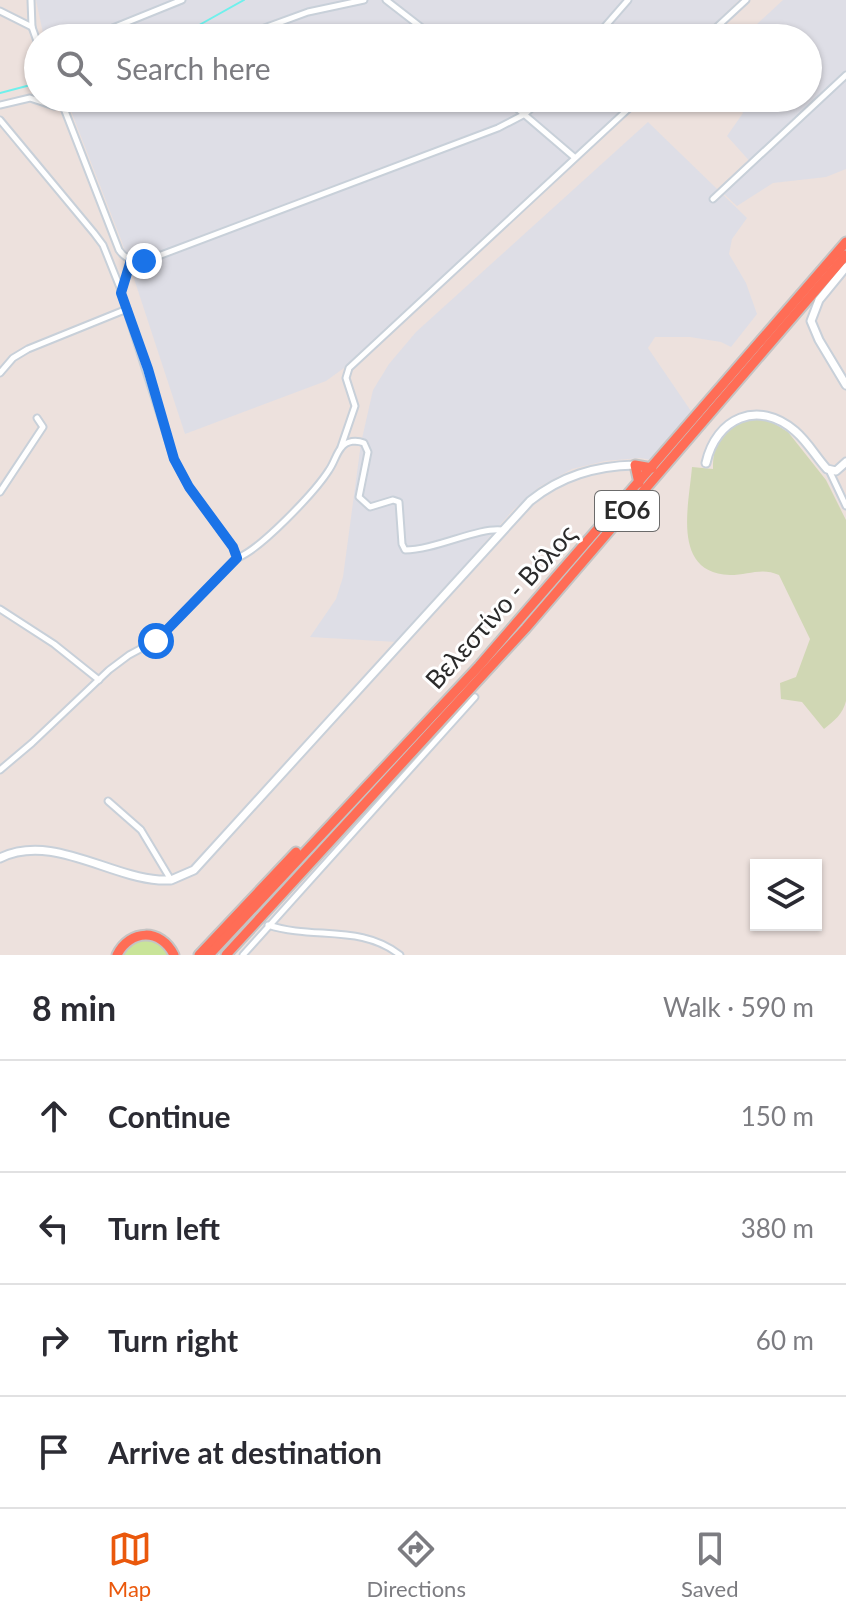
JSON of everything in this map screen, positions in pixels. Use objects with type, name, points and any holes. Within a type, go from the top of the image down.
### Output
[{"type":"highway","name":"Βελεστίνο - Βόλος","points":[[209,955],[479,666],[846,242]]},
{"type":"highway","name":"Βελεστίνο - Βόλος","points":[[226,955],[442,727],[846,255]]},
{"type":"highway","points":[[639,483],[635,465],[652,468]]},
{"type":"highway","points":[[199,955],[342,804],[381,769]]},
{"type":"highway","points":[[232,955],[261,916]]},
{"type":"highway","points":[[117,955],[127,940],[142,935],[158,938],[173,952]]},
{"type":"street","points":[[31,0],[32,24]]},
{"type":"street","points":[[123,24],[182,0]]},
{"type":"street","points":[[275,24],[308,12],[364,0]]},
{"type":"street","points":[[386,0],[417,24]]},
{"type":"street","points":[[607,24],[628,0]]},
{"type":"street","points":[[720,24],[746,0]]},
{"type":"street","points":[[0,11],[26,24]]},
{"type":"street","points":[[822,97],[846,75]]},
{"type":"street","points":[[0,105],[24,99]]},
{"type":"street","points":[[66,112],[117,247],[131,260],[144,261],[498,128],[527,112]]},
{"type":"street","points":[[522,112],[575,157]]},
{"type":"street","points":[[0,770],[124,658],[157,640],[237,558],[254,549],[312,493],[330,469],[341,447],[355,406],[346,378],[349,368],[625,112]]},
{"type":"street","points":[[713,199],[806,112]]},
{"type":"street","points":[[0,120],[103,245],[121,290],[177,468],[233,547],[237,558]]},
{"type":"street","points":[[121,290],[131,260]]},
{"type":"street","points":[[846,267],[819,300],[811,321],[846,385]]},
{"type":"street","points":[[0,373],[13,358],[28,349],[127,309]]},
{"type":"street","points":[[706,463],[711,447],[725,426],[741,417],[758,416],[778,421],[793,429],[829,470],[846,506]]},
{"type":"street","points":[[0,492],[43,427],[37,418]]},
{"type":"street","points":[[341,447],[358,441],[366,446],[368,452],[359,497],[370,507],[393,500],[399,502],[405,550],[453,542],[493,529],[502,530]]},
{"type":"street","points":[[829,470],[838,470],[846,462]]},
{"type":"street","points":[[0,858],[21,851],[45,851],[148,879],[171,880],[194,870],[530,501],[554,483],[596,469],[635,465]]},
{"type":"street","points":[[0,609],[54,644],[99,680]]},
{"type":"street","points":[[243,955],[442,727],[475,697]]},
{"type":"street","points":[[108,801],[141,830],[171,880]]},
{"type":"street","points":[[268,925],[297,931],[367,937],[383,942],[400,955]]},
{"type":"shaded area","points":[[36,0],[739,0],[714,24],[41,24]]},
{"type":"shaded area","points":[[783,0],[846,0],[846,169],[826,177],[773,183],[737,206],[724,194],[754,166],[727,136],[742,112],[822,112],[822,24],[757,24]]},
{"type":"shaded area","points":[[71,112],[620,112],[344,368],[326,381],[185,434],[122,242]]},
{"type":"shaded area","points":[[648,122],[747,218],[732,239],[729,254],[746,283],[757,314],[731,347],[721,342],[690,337],[655,337],[648,348],[693,414],[652,460],[605,461],[572,469],[539,487],[513,510],[397,642],[310,637],[336,599],[343,577],[361,443],[373,390],[389,364],[416,332]]},
{"type":"green space","points":[[745,419],[767,419],[788,432],[826,480],[846,520],[846,701],[835,720],[824,729],[802,702],[781,699],[780,683],[796,677],[810,639],[779,575],[755,572],[730,575],[711,571],[699,563],[691,550],[687,517],[692,467],[713,469],[720,438]]},
{"type":"green space","points":[[146,938],[161,942],[170,955],[120,955],[130,943]]},
{"type":"waterway","points":[[201,24],[244,0]]},
{"type":"waterway","points":[[0,93],[24,87]]},
{"type":"route","points":[[144,261],[131,260],[121,293],[148,369],[177,468],[233,547],[237,558],[156,641]]}]
